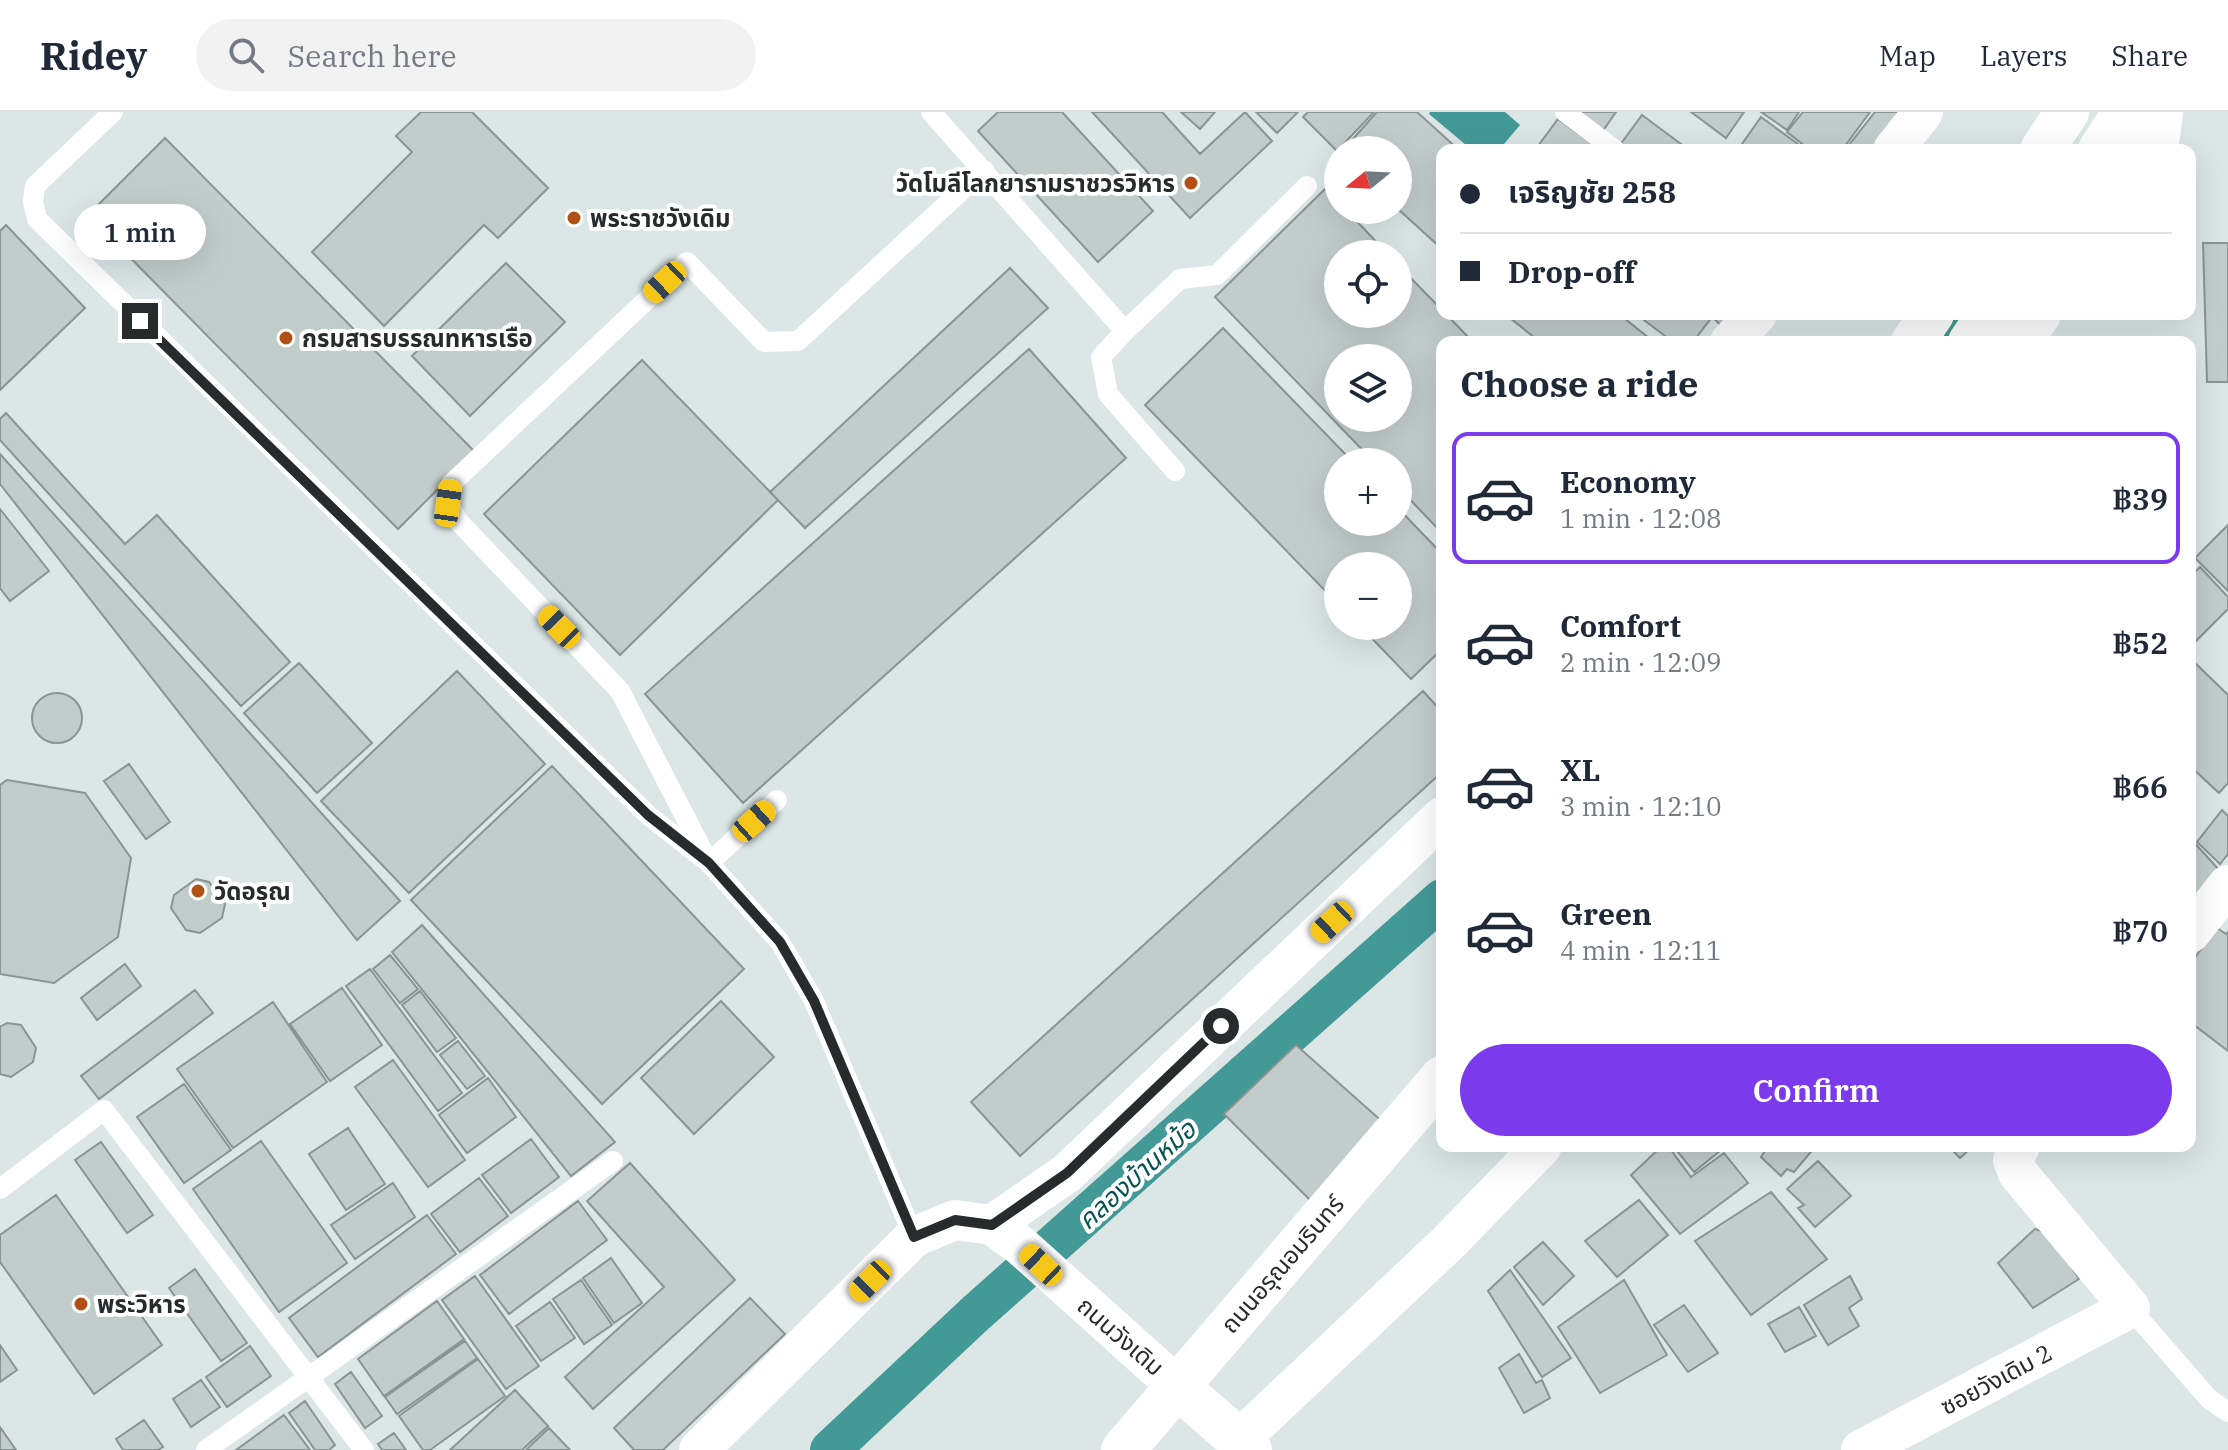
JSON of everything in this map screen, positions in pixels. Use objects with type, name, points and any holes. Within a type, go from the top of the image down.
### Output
[{"type":"main road","points":[[2046,144],[2067,112]]},
{"type":"main road","points":[[2104,144],[2125,112]]},
{"type":"main road","points":[[2153,144],[2158,136],[2161,112]]},
{"type":"main road","name":"ถนนอรุณอมรินทร์","points":[[1123,1450],[1436,1085]]},
{"type":"main road","name":"ถนนวังเดิม","points":[[1178,1387],[1245,1444]]},
{"type":"street","points":[[1898,144],[1923,112]]},
{"type":"street","points":[[1736,336],[1751,320]]},
{"type":"street","points":[[699,1450],[914,1237],[955,1220],[1007,1236],[1067,1173],[1436,823]]},
{"type":"street","points":[[2196,925],[2228,885]]},
{"type":"street","points":[[1245,1444],[1536,1152]]},
{"type":"street","points":[[2017,1152],[2013,1160],[2018,1173],[2130,1308]]},
{"type":"street","name":"ถนนวังเดิม","points":[[1007,1236],[1178,1387]]},
{"type":"street","name":"ซอยวังเดิม 2","points":[[1861,1450],[2130,1308]]},
{"type":"lane","points":[[113,112],[35,186],[33,202],[37,219],[648,815],[709,863],[780,942],[814,1001],[914,1237]]},
{"type":"lane","points":[[931,112],[1125,331]]},
{"type":"lane","points":[[1565,112],[1607,144]]},
{"type":"lane","points":[[709,863],[620,691],[459,522],[448,503],[451,484],[687,262],[764,342],[798,341],[984,170]]},
{"type":"lane","points":[[1175,471],[1108,394],[1101,357],[1180,279],[1217,275],[1307,186]]},
{"type":"lane","points":[[709,863],[777,800]]},
{"type":"lane","points":[[0,1189],[104,1110],[364,1450]]},
{"type":"lane","points":[[206,1450],[613,1161]]},
{"type":"lane","points":[[2130,1308],[2209,1399],[2228,1412]]},
{"type":"water","points":[[1505,112],[1520,125],[1504,144],[1465,144],[1429,114]]},
{"type":"building","points":[[421,112],[472,112],[548,188],[498,238],[484,225],[384,326],[312,252],[412,152],[396,136]]},
{"type":"building","points":[[998,112],[1062,112],[1153,211],[1098,262],[978,131]]},
{"type":"building","points":[[1092,112],[1162,112],[1200,154],[1245,112],[1272,141],[1190,218]]},
{"type":"building","points":[[1181,112],[1215,112],[1200,129]]},
{"type":"building","points":[[1256,112],[1298,112],[1277,133]]},
{"type":"building","points":[[1308,112],[1374,112],[1351,136],[1324,138],[1303,117]]},
{"type":"building","points":[[1377,112],[1417,112],[1452,144],[1436,144],[1436,244],[1412,222],[1412,136],[1356,136]]},
{"type":"building","points":[[1574,112],[1616,112],[1602,132]]},
{"type":"building","points":[[1691,112],[1744,112],[1726,138]]},
{"type":"building","points":[[1761,112],[1799,112],[1787,130]]},
{"type":"building","points":[[1803,112],[1870,112],[1846,144],[1802,144],[1787,132]]},
{"type":"building","points":[[1875,112],[1912,112],[1887,144],[1850,144]]},
{"type":"building","points":[[1642,115],[1681,144],[1621,144]]},
{"type":"building","points":[[1761,117],[1798,144],[1742,144]]},
{"type":"building","points":[[1558,119],[1592,144],[1539,144]]},
{"type":"building","name":"กรมสารบรรณทหารเรือ","points":[[165,138],[475,452],[398,529],[88,215]]},
{"type":"building","points":[[1324,190],[1324,224],[1359,224],[1375,240],[1324,240],[1324,328],[1412,328],[1412,279],[1436,304],[1436,320],[1452,320],[1467,336],[1436,336],[1436,527],[1412,502],[1412,448],[1361,448],[1345,432],[1412,432],[1412,344],[1324,344],[1324,410],[1215,297]]},
{"type":"building","points":[[6,225],[85,308],[0,390],[0,231]]},
{"type":"building","points":[[2203,243],[2228,243],[2228,382],[2207,382]]},
{"type":"building","points":[[506,263],[565,322],[470,416],[412,356]]},
{"type":"building","points":[[1010,268],[1048,308],[805,528],[770,492]]},
{"type":"building","points":[[1512,320],[1626,320],[1646,336],[1532,336]]},
{"type":"building","points":[[1644,320],[1710,320],[1698,336],[1665,336]]},
{"type":"building","points":[[1715,320],[1728,320],[1723,327]]},
{"type":"building","points":[[1223,328],[1339,448],[1324,448],[1324,536],[1412,536],[1412,523],[1436,548],[1436,655],[1411,679],[1373,640],[1412,640],[1412,552],[1324,552],[1324,590],[1145,405]]},
{"type":"building","points":[[1029,349],[1126,458],[743,803],[645,694]]},
{"type":"building","points":[[642,360],[778,500],[620,655],[484,514]]},
{"type":"building","points":[[6,413],[125,544],[157,515],[290,662],[241,706],[0,440],[0,419]]},
{"type":"building","points":[[0,454],[400,901],[357,940],[0,484]]},
{"type":"building","points":[[0,509],[49,571],[10,601],[0,588]]},
{"type":"building","points":[[2228,525],[2228,591],[2196,559]]},
{"type":"building","points":[[2200,567],[2228,597],[2228,609],[2196,641],[2196,571]]},
{"type":"building","points":[[299,663],[372,743],[317,793],[244,713]]},
{"type":"building","points":[[2196,664],[2228,695],[2228,783],[2219,793],[2196,772]]},
{"type":"building","points":[[457,671],[545,764],[409,893],[321,801]]},
{"type":"building","points":[[1423,691],[1436,705],[1436,777],[1020,1156],[971,1102]]},
{"type":"building","points":[[57,693],[75,700],[82,718],[75,736],[57,743],[39,736],[32,718],[39,700]]},
{"type":"building","points":[[129,764],[170,822],[146,839],[104,781]]},
{"type":"building","points":[[552,766],[744,969],[602,1104],[411,900]]},
{"type":"building","points":[[7,780],[85,793],[131,858],[118,937],[54,983],[0,974],[0,785]]},
{"type":"building","points":[[2222,810],[2228,816],[2228,854],[2220,864],[2197,842]]},
{"type":"building","points":[[2196,845],[2221,872],[2196,900]]},
{"type":"building","points":[[196,879],[209,882],[225,904],[222,918],[200,933],[186,930],[171,908],[174,895]]},
{"type":"building","points":[[422,925],[615,1142],[571,1176],[392,952]]},
{"type":"building","points":[[2217,928],[2226,934],[2228,932],[2228,1051],[2196,1027],[2196,956]]},
{"type":"building","points":[[390,955],[418,989],[400,1003],[373,969]]},
{"type":"building","points":[[125,964],[141,986],[97,1020],[81,998]]},
{"type":"building","points":[[370,969],[462,1093],[438,1111],[346,986]]},
{"type":"building","points":[[342,988],[382,1045],[330,1081],[290,1024]]},
{"type":"building","points":[[195,990],[213,1013],[99,1099],[81,1076]]},
{"type":"building","points":[[420,991],[456,1038],[437,1052],[402,1005]]},
{"type":"building","points":[[721,1001],[774,1057],[694,1134],[641,1078]]},
{"type":"building","points":[[273,1002],[327,1082],[233,1148],[177,1069]]},
{"type":"building","points":[[7,1023],[21,1025],[36,1048],[33,1062],[11,1077],[0,1074],[0,1027]]},
{"type":"building","points":[[458,1041],[485,1076],[467,1089],[440,1055]]},
{"type":"building","points":[[1296,1045],[1394,1132],[1321,1211],[1224,1114]]},
{"type":"building","points":[[393,1060],[465,1160],[428,1187],[355,1087]]},
{"type":"building","points":[[488,1078],[516,1117],[467,1153],[439,1115]]},
{"type":"building","points":[[184,1084],[231,1150],[184,1183],[137,1117]]},
{"type":"building","points":[[348,1128],[385,1184],[346,1210],[309,1154]]},
{"type":"building","points":[[531,1139],[559,1177],[511,1213],[482,1175]]},
{"type":"building","points":[[261,1141],[347,1263],[279,1312],[193,1189]]},
{"type":"building","points":[[101,1142],[153,1215],[127,1233],[75,1160]]},
{"type":"building","points":[[1656,1152],[1672,1152],[1691,1177],[1724,1153],[1748,1183],[1680,1234],[1631,1175]]},
{"type":"building","points":[[1678,1152],[1719,1152],[1694,1172]]},
{"type":"building","points":[[1764,1152],[1811,1152],[1794,1172],[1787,1169],[1781,1176],[1761,1157]]},
{"type":"building","points":[[1818,1161],[1851,1196],[1815,1227],[1798,1208],[1804,1205],[1787,1189]]},
{"type":"building","points":[[630,1163],[735,1280],[593,1409],[565,1377],[664,1287],[587,1201]]},
{"type":"building","points":[[479,1178],[508,1216],[460,1252],[431,1214]]},
{"type":"building","points":[[393,1183],[415,1217],[355,1259],[331,1225]]},
{"type":"building","points":[[1771,1192],[1827,1259],[1751,1315],[1695,1241]]},
{"type":"building","name":"พระวิหาร","points":[[56,1195],[162,1345],[94,1394],[0,1262],[0,1235]]},
{"type":"building","points":[[1639,1200],[1668,1235],[1617,1277],[1585,1241]]},
{"type":"building","points":[[578,1201],[607,1240],[509,1314],[480,1275]]},
{"type":"building","points":[[427,1215],[456,1254],[318,1357],[289,1318]]},
{"type":"building","points":[[2035,1229],[2050,1234],[2079,1279],[2033,1308],[1998,1263]]},
{"type":"building","points":[[1543,1242],[1574,1276],[1543,1305],[1514,1267]]},
{"type":"building","points":[[611,1258],[642,1303],[614,1323],[583,1278]]},
{"type":"building","points":[[195,1269],[247,1343],[221,1361],[169,1288]]},
{"type":"building","points":[[1510,1270],[1571,1358],[1542,1377],[1488,1291]]},
{"type":"building","points":[[475,1276],[539,1366],[506,1389],[442,1300]]},
{"type":"building","points":[[1850,1276],[1862,1299],[1849,1308],[1859,1326],[1828,1345],[1804,1305]]},
{"type":"building","points":[[581,1280],[612,1325],[584,1344],[553,1299]]},
{"type":"building","points":[[1624,1280],[1667,1355],[1600,1393],[1558,1327]]},
{"type":"building","points":[[750,1298],[785,1334],[663,1450],[634,1450],[614,1428]]},
{"type":"building","points":[[437,1301],[464,1339],[384,1396],[358,1359]]},
{"type":"building","points":[[550,1302],[575,1338],[541,1361],[516,1326]]},
{"type":"building","points":[[1684,1305],[1718,1353],[1688,1372],[1654,1325]]},
{"type":"building","points":[[1799,1307],[1816,1336],[1785,1352],[1768,1324]]},
{"type":"building","points":[[465,1341],[477,1358],[397,1414],[385,1397]]},
{"type":"building","points":[[0,1345],[17,1370],[0,1382]]},
{"type":"building","points":[[250,1346],[271,1376],[227,1407],[206,1377]]},
{"type":"building","points":[[1519,1354],[1536,1383],[1542,1380],[1550,1398],[1524,1413],[1499,1368]]},
{"type":"building","points":[[478,1359],[505,1396],[430,1450],[423,1450],[399,1416]]},
{"type":"building","points":[[351,1372],[382,1416],[365,1428],[335,1384]]},
{"type":"building","points":[[201,1380],[220,1407],[191,1427],[173,1399]]},
{"type":"building","points":[[515,1390],[548,1426],[522,1450],[450,1450]]},
{"type":"building","points":[[305,1401],[335,1445],[329,1450],[315,1450],[289,1413]]},
{"type":"building","points":[[284,1415],[310,1450],[236,1450]]},
{"type":"building","points":[[144,1420],[163,1447],[158,1450],[123,1450],[116,1439]]},
{"type":"building","points":[[0,1427],[16,1450],[0,1450]]},
{"type":"building","points":[[549,1428],[570,1450],[526,1450]]},
{"type":"building","points":[[394,1433],[406,1450],[382,1450],[378,1444]]},
{"type":"waterway","points":[[1945,336],[1956,320]]},
{"type":"waterway","name":"คลองบ้านหม้อ","points":[[830,1450],[976,1313],[1436,904]]},
{"type":"place","name":"วัดโมลีโลกยารามราชวรวิหาร","points":[[1191,183]]},
{"type":"place","name":"พระราชวังเดิม","points":[[574,218]]},
{"type":"place","name":"กรมสารบรรณทหารเรือ","points":[[286,338]]},
{"type":"place","name":"วัดอรุณ","points":[[198,891]]},
{"type":"place","name":"พระวิหาร","points":[[81,1304]]},
{"type":"route","points":[[140,321],[648,815],[709,863],[780,942],[814,1001],[914,1237],[955,1220],[992,1225],[1067,1173],[1221,1026]]}]
